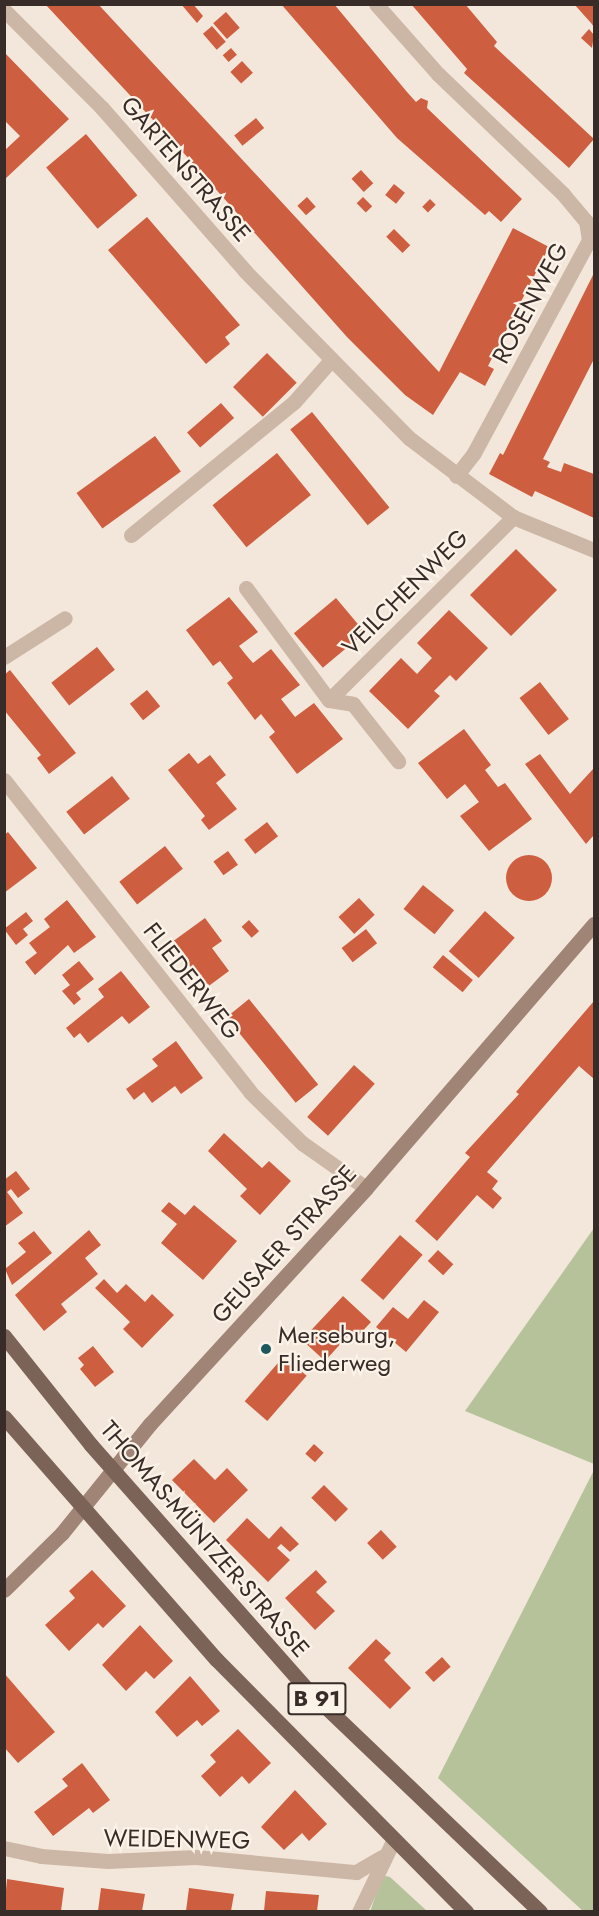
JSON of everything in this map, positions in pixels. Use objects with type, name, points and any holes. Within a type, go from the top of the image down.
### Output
[{"type":"main road","name":"THOMAS-MÜNTZER-STRASSE","points":[[4,1336],[112,1470],[308,1690],[540,1911]]},
{"type":"main road","name":"B 91","points":[[4,1417],[82,1509],[231,1675],[393,1841],[466,1911]]},
{"type":"street","name":"ROSENWEG","points":[[376,4],[438,74],[563,194],[586,221],[588,240],[474,453],[456,476]]},
{"type":"street","name":"GARTENSTRASSE","points":[[4,10],[102,108],[245,271],[409,438],[456,476],[513,517],[594,549]]},
{"type":"street","points":[[131,535],[294,402],[331,360]]},
{"type":"street","name":"VEILCHENWEG","points":[[328,700],[513,517]]},
{"type":"street","points":[[246,588],[328,700],[353,704],[398,761]]},
{"type":"street","points":[[4,657],[65,618]]},
{"type":"street","name":"FLIEDERWEG","points":[[4,780],[250,1092],[302,1143],[366,1188]]},
{"type":"street","name":"GEUSAER STRASSE","points":[[4,1590],[82,1509],[112,1470],[366,1188],[594,924]]},
{"type":"street","points":[[359,1911],[382,1857],[393,1841]]},
{"type":"street","name":"WEIDENWEG","points":[[4,1848],[41,1856],[108,1861],[196,1857],[356,1872],[382,1857]]},
{"type":"green space","points":[[594,1228],[594,1464],[465,1411]]},
{"type":"green space","points":[[594,1470],[594,1911],[584,1912],[438,1778]]},
{"type":"green space","points":[[386,1876],[390,1877],[427,1911],[370,1912],[381,1879]]},
{"type":"building","points":[[45,4],[98,4],[439,372],[513,228],[549,247],[488,366],[494,369],[485,386],[460,372],[433,415],[405,395],[347,337],[181,150]]},
{"type":"building","points":[[181,4],[193,4],[203,16],[197,23]]},
{"type":"building","points":[[281,4],[334,4],[416,102],[421,98],[428,101],[427,108],[522,199],[501,222],[489,211],[485,215],[397,138]]},
{"type":"building","points":[[411,4],[465,4],[497,42],[494,46],[594,139],[569,168],[464,73],[467,69]]},
{"type":"building","points":[[574,4],[594,4],[594,27],[591,23]]},
{"type":"building","points":[[226,12],[240,28],[227,39],[213,23]]},
{"type":"building","points":[[212,26],[226,42],[217,50],[203,34]]},
{"type":"building","points":[[589,29],[594,35],[592,48],[581,38]]},
{"type":"building","points":[[231,48],[237,55],[229,62],[223,55]]},
{"type":"building","points":[[4,52],[69,119],[4,180],[4,151],[20,136],[4,120]]},
{"type":"building","points":[[242,61],[253,73],[241,84],[230,72]]},
{"type":"building","points":[[256,118],[264,128],[242,146],[234,136]]},
{"type":"building","points":[[86,134],[137,195],[98,229],[46,167]]},
{"type":"building","points":[[361,170],[373,183],[364,192],[351,179]]},
{"type":"building","points":[[394,184],[405,193],[396,204],[385,195]]},
{"type":"building","points":[[307,197],[316,207],[306,215],[297,206]]},
{"type":"building","points":[[363,197],[372,206],[366,213],[357,203]]},
{"type":"building","points":[[430,199],[436,205],[428,212],[422,207]]},
{"type":"building","points":[[147,217],[240,325],[225,337],[230,344],[206,364],[108,250]]},
{"type":"building","points":[[394,229],[410,245],[402,253],[386,237]]},
{"type":"building","points":[[594,273],[594,359],[543,459],[550,462],[547,467],[561,472],[564,463],[594,474],[594,518],[535,491],[532,497],[489,474],[500,453],[503,455]]},
{"type":"building","points":[[267,353],[297,383],[263,417],[233,387]]},
{"type":"building","points":[[221,403],[234,418],[200,448],[187,433]]},
{"type":"building","points":[[312,412],[389,508],[368,525],[290,430]]},
{"type":"building","points":[[155,436],[181,472],[102,529],[77,493]]},
{"type":"building","points":[[277,453],[311,495],[246,547],[212,505]]},
{"type":"building","points":[[516,549],[557,590],[511,636],[470,595]]},
{"type":"building","points":[[229,597],[258,632],[239,646],[246,655],[253,663],[271,649],[300,685],[281,699],[295,717],[314,703],[343,739],[297,774],[269,737],[275,732],[261,714],[255,720],[227,683],[233,678],[220,661],[213,666],[186,630]]},
{"type":"building","points":[[336,598],[365,632],[323,668],[294,633]]},
{"type":"building","points":[[449,610],[488,648],[456,681],[450,675],[434,691],[440,696],[408,729],[369,691],[401,658],[417,674],[432,658],[417,643]]},
{"type":"building","points":[[97,647],[115,670],[69,706],[51,683]]},
{"type":"building","points":[[10,670],[76,753],[49,774],[37,758],[41,755],[4,710],[4,675]]},
{"type":"building","points":[[540,682],[569,719],[548,735],[520,698]]},
{"type":"building","points":[[147,690],[160,706],[143,720],[130,704]]},
{"type":"building","points":[[464,729],[491,765],[485,770],[498,787],[505,783],[532,819],[489,851],[460,816],[479,802],[465,784],[447,799],[418,763]]},
{"type":"building","points":[[189,753],[198,764],[210,755],[226,775],[216,783],[237,809],[209,830],[201,820],[205,816],[168,770]]},
{"type":"building","points":[[540,754],[570,794],[594,768],[594,835],[586,844],[525,764]]},
{"type":"building","points":[[112,776],[130,799],[84,835],[66,812]]},
{"type":"building","points":[[267,822],[278,836],[255,854],[244,840]]},
{"type":"building","points":[[8,832],[37,868],[4,893],[4,835]]},
{"type":"building","points":[[165,846],[183,869],[137,905],[119,882]]},
{"type":"building","points":[[228,851],[238,865],[223,875],[213,862]]},
{"type":"building","points":[[529,855],[545,862],[552,878],[545,894],[529,901],[513,894],[506,878],[513,862]]},
{"type":"building","points":[[423,885],[454,910],[435,934],[403,909]]},
{"type":"building","points":[[359,898],[375,915],[354,934],[339,917]]},
{"type":"building","points":[[67,900],[96,937],[74,953],[68,945],[35,975],[25,962],[37,953],[29,943],[50,927],[44,919]]},
{"type":"building","points":[[485,911],[515,938],[479,978],[449,951]]},
{"type":"building","points":[[26,912],[33,921],[23,929],[28,935],[16,945],[4,929]]},
{"type":"building","points":[[205,918],[222,941],[212,948],[229,971],[206,988],[172,942]]},
{"type":"building","points":[[249,920],[259,931],[252,938],[242,927]]},
{"type":"building","points":[[366,929],[377,943],[353,962],[342,948]]},
{"type":"building","points":[[443,955],[473,980],[463,992],[433,967]]},
{"type":"building","points":[[79,961],[94,979],[76,993],[81,999],[74,1005],[62,991],[70,985],[62,975]]},
{"type":"building","points":[[121,971],[150,1007],[129,1024],[122,1016],[88,1043],[80,1033],[74,1038],[66,1028],[104,997],[98,989]]},
{"type":"building","points":[[249,999],[318,1084],[296,1103],[226,1017]]},
{"type":"building","points":[[594,1001],[594,1079],[579,1066],[487,1172],[498,1181],[492,1189],[502,1198],[493,1209],[477,1195],[437,1241],[415,1221],[470,1157],[465,1153],[519,1094],[516,1092]]},
{"type":"building","points":[[176,1041],[203,1078],[181,1094],[175,1086],[152,1103],[144,1092],[134,1100],[126,1089],[158,1066],[152,1059]]},
{"type":"building","points":[[354,1065],[375,1084],[328,1136],[307,1117]]},
{"type":"building","points":[[224,1133],[262,1168],[269,1161],[291,1181],[260,1215],[240,1196],[247,1189],[208,1151]]},
{"type":"building","points":[[16,1171],[30,1189],[18,1198],[11,1189],[7,1192],[23,1213],[4,1227],[4,1180]]},
{"type":"building","points":[[169,1202],[185,1215],[194,1205],[237,1241],[203,1280],[161,1243],[177,1224],[161,1211]]},
{"type":"building","points":[[89,1230],[101,1245],[85,1258],[98,1274],[61,1304],[67,1312],[44,1331],[15,1295]]},
{"type":"building","points":[[34,1231],[52,1253],[12,1285],[5,1269],[26,1252],[18,1243]]},
{"type":"building","points":[[400,1235],[423,1255],[383,1300],[361,1280]]},
{"type":"building","points":[[438,1250],[453,1264],[443,1275],[428,1261]]},
{"type":"building","points":[[104,1279],[117,1293],[126,1284],[145,1302],[152,1294],[174,1315],[142,1348],[123,1329],[130,1322],[95,1288]]},
{"type":"building","points":[[343,1296],[371,1322],[358,1336],[352,1331],[325,1361],[302,1340]]},
{"type":"building","points":[[424,1300],[439,1312],[406,1352],[376,1327],[393,1307],[408,1319]]},
{"type":"building","points":[[93,1346],[114,1372],[95,1387],[80,1369],[84,1365],[78,1358]]},
{"type":"building","points":[[284,1356],[307,1376],[267,1421],[245,1401]]},
{"type":"building","points":[[314,1444],[324,1453],[315,1462],[305,1454]]},
{"type":"building","points":[[194,1459],[215,1480],[227,1468],[248,1490],[214,1523],[172,1480]]},
{"type":"building","points":[[324,1485],[348,1509],[335,1522],[311,1498]]},
{"type":"building","points":[[247,1518],[269,1539],[281,1526],[299,1544],[290,1552],[281,1544],[277,1548],[290,1560],[268,1582],[226,1540]]},
{"type":"building","points":[[381,1530],[397,1547],[383,1560],[367,1543]]},
{"type":"building","points":[[92,1570],[126,1606],[103,1628],[98,1623],[69,1651],[45,1625],[75,1598],[69,1591]]},
{"type":"building","points":[[316,1570],[327,1582],[316,1592],[335,1611],[315,1630],[285,1598]]},
{"type":"building","points":[[140,1625],[173,1661],[154,1679],[146,1671],[126,1691],[102,1665]]},
{"type":"building","points":[[376,1639],[391,1653],[384,1660],[411,1688],[390,1709],[348,1668]]},
{"type":"building","points":[[442,1657],[451,1667],[434,1682],[425,1672]]},
{"type":"building","points":[[4,1673],[55,1732],[18,1763],[4,1747]]},
{"type":"building","points":[[190,1676],[220,1711],[202,1726],[197,1720],[177,1737],[155,1712]]},
{"type":"building","points":[[238,1729],[271,1763],[249,1784],[242,1776],[220,1797],[201,1776],[216,1762],[210,1755]]},
{"type":"building","points":[[82,1763],[110,1800],[93,1813],[89,1808],[53,1836],[34,1812],[68,1786],[62,1779]]},
{"type":"building","points":[[295,1790],[327,1824],[309,1841],[302,1833],[284,1850],[261,1827]]},
{"type":"building","points":[[7,1879],[64,1888],[61,1911],[4,1911]]},
{"type":"building","points":[[101,1888],[145,1894],[142,1911],[98,1911]]},
{"type":"building","points":[[189,1888],[234,1894],[231,1911],[186,1911]]},
{"type":"building","points":[[266,1891],[319,1895],[317,1911],[264,1911]]},
{"type":"place","name":"Merseburg, Fliederweg","points":[[266,1349]]}]
